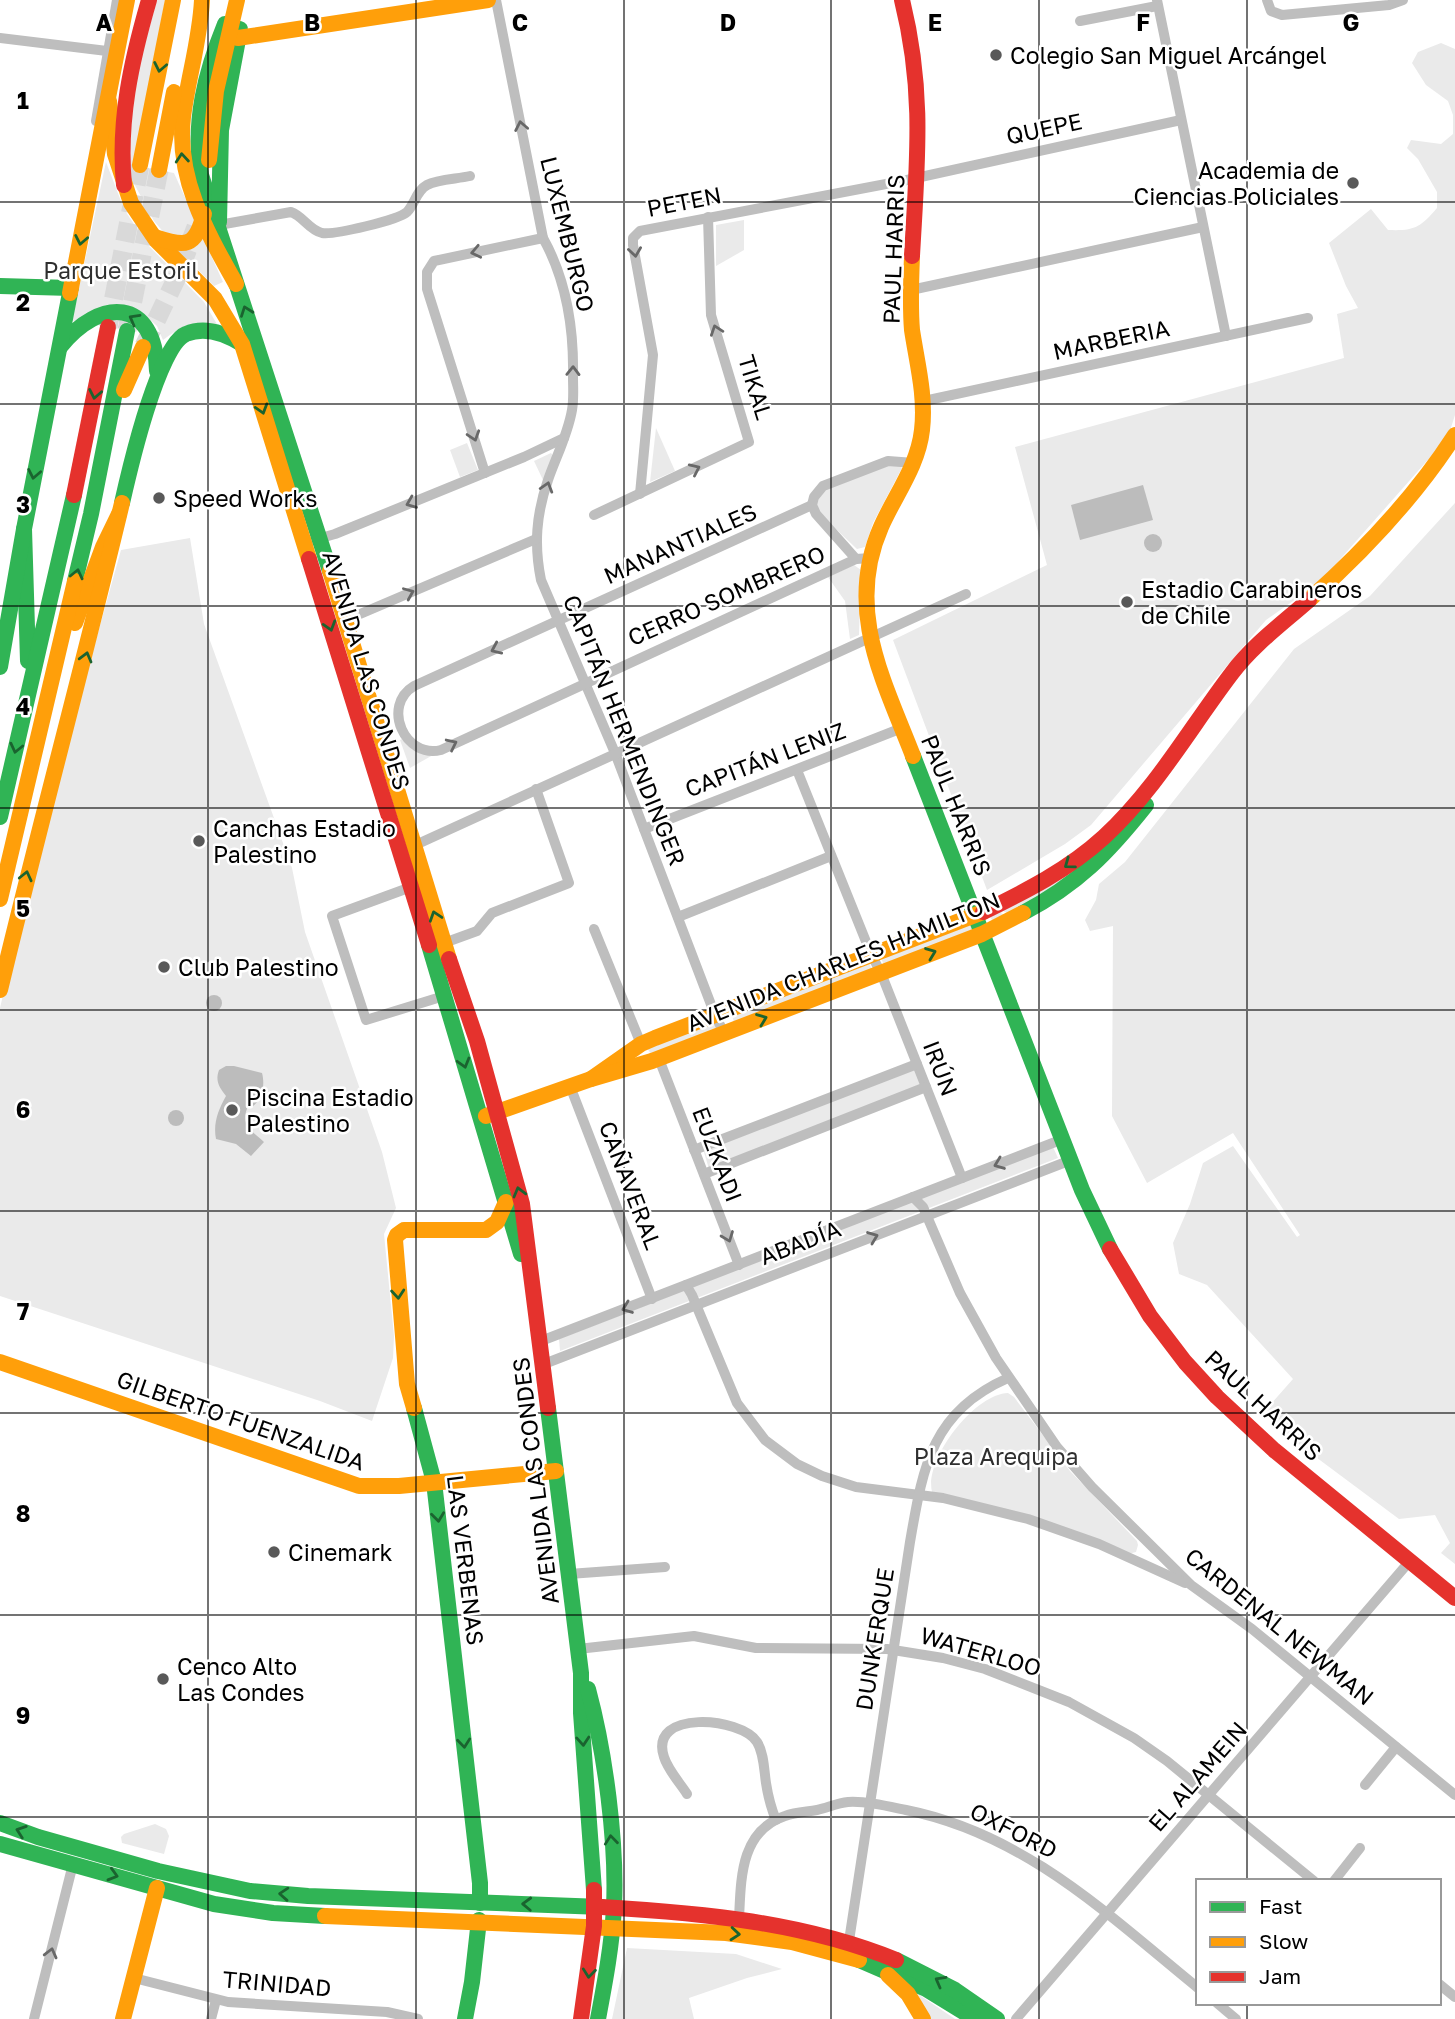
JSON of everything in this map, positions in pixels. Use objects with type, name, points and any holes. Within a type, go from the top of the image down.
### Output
[{"type":"main road","points":[[0,667],[24,529],[127,0]]},
{"type":"main road","points":[[124,185],[120,151],[121,116],[149,0]]},
{"type":"main road","points":[[141,165],[173,0]]},
{"type":"main road","points":[[159,170],[193,0]]},
{"type":"main road","points":[[202,0],[181,143],[185,178],[202,223],[236,284]]},
{"type":"main road","points":[[209,160],[216,91],[237,0]]},
{"type":"main road","name":"AVENIDA LAS CONDES","points":[[219,225],[221,130],[238,38],[237,0]]},
{"type":"main road","name":"AVENIDA LAS CONDES","points":[[237,0],[217,44],[199,111],[197,149],[204,185],[219,225],[312,541],[407,848],[444,943],[477,1041],[526,1225],[531,1284],[544,1364],[581,1673],[581,1713],[595,1907],[581,2019]]},
{"type":"main road","points":[[238,38],[436,4],[488,0]]},
{"type":"main road","name":"PAUL HARRIS","points":[[902,0],[917,80],[919,118],[911,290],[912,327],[924,401],[922,433],[914,463],[864,558],[869,638],[1062,1139],[1097,1227],[1114,1259],[1182,1359],[1245,1425],[1455,1598]]},
{"type":"main road","name":"AVENIDA LAS CONDES","points":[[109,102],[113,145],[124,185],[137,214],[151,235],[213,296],[242,344],[312,541],[346,620],[380,730],[407,848],[411,887],[531,1284]]},
{"type":"main road","points":[[151,235],[174,243],[187,243],[197,236],[205,205],[204,185]]},
{"type":"main road","points":[[0,286],[71,288]]},
{"type":"main road","points":[[59,348],[76,329],[91,318],[107,312],[125,314],[138,320],[151,333],[157,354],[156,378]]},
{"type":"main road","points":[[0,817],[66,532],[108,327]]},
{"type":"main road","points":[[0,899],[56,665],[127,331]]},
{"type":"main road","points":[[0,990],[31,858],[92,633],[156,378],[173,344],[185,334],[211,331],[242,344]]},
{"type":"main road","points":[[106,436],[143,347]]},
{"type":"main road","name":"AVENIDA CHARLES HAMILTON","points":[[480,1118],[591,1079],[656,1060],[982,934],[1051,898],[1102,859],[1145,806],[1173,758],[1222,685],[1243,659],[1348,565],[1423,481],[1454,438]]},
{"type":"main road","points":[[56,665],[80,611],[103,547],[120,514]]},
{"type":"main road","points":[[24,529],[28,698]]},
{"type":"main road","name":"AVENIDA CHARLES HAMILTON","points":[[591,1079],[641,1044],[976,915],[1024,892],[1067,867],[1105,836],[1173,758]]},
{"type":"main road","points":[[641,1044],[645,1055],[656,1060]]},
{"type":"main road","name":"LAS VERBENAS","points":[[480,1903],[480,1883],[434,1482],[429,1457],[411,1404],[405,1371],[395,1243],[397,1235],[404,1230],[486,1230],[497,1222],[506,1202]]},
{"type":"main road","name":"GILBERTO FUENZALIDA","points":[[0,1362],[352,1484],[378,1487],[556,1471]]},
{"type":"main road","name":"AVENIDA LAS CONDES","points":[[581,1673],[593,1710],[612,1850],[614,1908],[598,2019]]},
{"type":"main road","points":[[0,1824],[44,1839],[214,1885],[278,1894],[614,1908],[796,1927],[849,1941],[892,1958],[934,1978],[997,2019]]},
{"type":"main road","points":[[0,1844],[231,1908],[333,1916],[479,1920],[766,1937],[828,1950],[878,1968],[921,1986],[975,2019]]},
{"type":"main road","points":[[123,2019],[157,1888]]},
{"type":"main road","points":[[333,1916],[346,1907],[352,1898]]},
{"type":"main road","points":[[465,2019],[479,1920]]},
{"type":"main road","points":[[878,1968],[903,1989],[923,2019]]},
{"type":"street","points":[[93,173],[96,112],[117,0]]},
{"type":"street","name":"LUXEMBURGO","points":[[496,0],[543,238],[553,257],[569,305],[573,408],[564,438]]},
{"type":"street","points":[[1267,0],[1271,11],[1282,15],[1389,5],[1403,0]]},
{"type":"street","points":[[1080,21],[1157,3],[1226,336]]},
{"type":"street","points":[[0,38],[107,51]]},
{"type":"street","name":"QUEPE","points":[[917,178],[1181,120]]},
{"type":"street","points":[[219,225],[291,212],[316,230],[330,233],[398,218],[410,209],[420,190],[426,185],[470,176]]},
{"type":"street","name":"PETEN","points":[[640,494],[653,355],[633,238],[643,230],[917,178]]},
{"type":"street","name":"TIKAL","points":[[594,515],[746,445],[750,440],[711,315],[708,217]]},
{"type":"street","points":[[911,290],[1203,227]]},
{"type":"street","points":[[485,473],[427,289],[427,272],[434,261],[543,238]]},
{"type":"street","name":"MARBERIA","points":[[924,401],[1308,318]]},
{"type":"street","points":[[312,541],[485,473],[564,438]]},
{"type":"street","name":"CAPITÁN HERMENDINGER","points":[[564,438],[540,510],[535,551],[541,580],[615,753],[724,1033]]},
{"type":"street","name":"MANANTIALES","points":[[400,723],[397,708],[401,697],[410,688],[812,505],[814,497],[823,486],[888,461],[914,463]]},
{"type":"street","points":[[812,505],[816,514],[864,558]]},
{"type":"street","points":[[346,620],[536,539]]},
{"type":"street","name":"CERRO SOMBRERO","points":[[400,723],[413,745],[423,751],[435,751],[864,558]]},
{"type":"street","points":[[407,848],[966,594]]},
{"type":"street","points":[[380,730],[400,723]]},
{"type":"street","name":"CAPITÁN LENIZ","points":[[644,829],[902,728]]},
{"type":"street","name":"IRÚN","points":[[797,770],[871,954],[881,972],[962,1178]]},
{"type":"street","points":[[444,943],[477,931],[492,913],[569,883],[536,789]]},
{"type":"street","points":[[678,917],[831,856]]},
{"type":"street","points":[[411,887],[332,916],[366,1020],[444,996]]},
{"type":"street","points":[[594,929],[641,1044]]},
{"type":"street","name":"EUZKADI","points":[[656,1060],[704,1174],[738,1265]]},
{"type":"street","points":[[694,1150],[917,1065]]},
{"type":"street","name":"CAÑAVERAL","points":[[570,1086],[652,1298]]},
{"type":"street","points":[[704,1174],[926,1087]]},
{"type":"street","name":"ABADÍA","points":[[541,1341],[1062,1139]]},
{"type":"street","name":"ABADÍA","points":[[544,1364],[1071,1160]]},
{"type":"street","name":"CARDENAL NEWMAN","points":[[913,1197],[921,1204],[960,1293],[1008,1378],[1057,1447],[1092,1487],[1191,1585],[1242,1621],[1455,1795]]},
{"type":"street","points":[[686,1285],[737,1403],[756,1430],[775,1449],[809,1471],[838,1482],[995,1510],[1052,1526],[1191,1585]]},
{"type":"street","name":"DUNKERQUE","points":[[849,1941],[893,1650],[919,1495],[931,1452],[950,1421],[976,1394],[1008,1378]]},
{"type":"street","name":"EL ALAMEIN","points":[[1016,2019],[1409,1562]]},
{"type":"street","points":[[569,1574],[665,1567]]},
{"type":"street","name":"WATERLOO","points":[[578,1649],[694,1636],[756,1648],[893,1650],[943,1658],[985,1669],[1069,1702],[1134,1738],[1208,1795],[1306,1878]]},
{"type":"street","points":[[687,1794],[664,1758],[663,1742],[677,1725],[687,1723],[732,1727],[749,1734],[759,1746],[768,1796],[776,1820],[760,1832],[745,1856],[738,1919]]},
{"type":"street","points":[[1365,1785],[1396,1747]]},
{"type":"street","name":"OXFORD","points":[[776,1820],[840,1804],[870,1804],[935,1817],[1000,1842],[1042,1865],[1107,1913],[1196,1986]]},
{"type":"street","points":[[1336,1879],[1360,1849]]},
{"type":"street","points":[[34,2019],[73,1864]]},
{"type":"street","name":"TRINIDAD","points":[[134,1978],[216,2000],[376,2015],[397,2013],[418,2019]]},
{"type":"street","points":[[1441,1986],[1455,1997]]},
{"type":"street","points":[[211,2019],[216,2000]]},
{"type":"street","points":[[1215,2019],[1220,2006],[1236,2019]]},
{"type":"street","points":[[290,2019],[293,2007]]},
{"type":"green space","points":[[157,0],[165,0],[135,166],[174,173],[223,282],[214,286],[154,221],[129,174],[130,99]]},
{"type":"green space","name":"Estadio Carabineros de Chile","points":[[1441,43],[1455,49],[1455,415],[1448,437],[1320,582],[1266,620],[1091,825],[1065,844],[987,890],[893,640],[1047,565],[1015,447],[1344,358],[1337,314],[1358,308],[1329,243],[1371,209],[1388,230],[1397,230],[1416,227],[1437,208],[1437,192],[1418,159],[1407,148],[1411,140],[1441,144],[1453,134],[1453,115],[1448,101],[1426,85],[1412,63],[1418,52]]},
{"type":"green space","name":"Parque Estoril","points":[[106,162],[124,209],[147,244],[204,302],[218,326],[189,326],[163,340],[157,326],[146,316],[72,321]]},
{"type":"green space","points":[[744,220],[744,250],[716,266],[716,225]]},
{"type":"green space","points":[[656,428],[675,471],[650,482]]},
{"type":"green space","points":[[467,443],[478,470],[460,477],[450,450]]},
{"type":"green space","points":[[551,453],[554,457],[543,480],[534,461]]},
{"type":"green space","points":[[896,463],[902,468],[873,523],[865,547],[857,549],[819,513],[816,500],[823,489]]},
{"type":"green space","points":[[1455,503],[1455,1564],[1441,1553],[1450,1543],[1435,1515],[1399,1519],[1297,1443],[1263,1413],[1293,1379],[1207,1285],[1179,1274],[1173,1243],[1190,1204],[1203,1163],[1233,1146],[1297,1237],[1300,1235],[1233,1133],[1147,1183],[1112,1116],[1113,926],[1090,931],[1085,920],[1096,900],[1099,884],[1125,862],[1294,649],[1370,596]]},
{"type":"green space","name":"Club Palestino","points":[[190,538],[204,624],[292,868],[305,932],[382,1152],[396,1208],[384,1234],[394,1336],[393,1358],[372,1421],[320,1401],[0,1296],[0,1008],[36,855],[121,550]]},
{"type":"green space","points":[[854,565],[861,570],[859,635],[850,639],[845,601],[828,577]]},
{"type":"green space","points":[[400,740],[415,751],[433,755],[410,768]]},
{"type":"green space","points":[[1073,869],[1075,871],[1048,892],[1007,913],[1003,911],[1001,913],[1004,915],[992,920],[989,915]]},
{"type":"green space","points":[[975,919],[979,931],[886,970],[881,958]]},
{"type":"green space","points":[[869,963],[873,972],[735,1026],[732,1015]]},
{"type":"green space","points":[[715,1022],[718,1032],[653,1057],[647,1048]]},
{"type":"green space","points":[[915,1067],[922,1086],[709,1169],[703,1149]]},
{"type":"green space","points":[[1053,1147],[1058,1158],[560,1351],[559,1339]]},
{"type":"green space","name":"Plaza Arequipa","points":[[1008,1393],[1014,1397],[1070,1471],[1137,1541],[1136,1552],[1128,1554],[932,1492],[936,1463],[954,1431],[981,1404],[995,1396]]},
{"type":"green space","points":[[155,1824],[166,1829],[169,1836],[164,1854],[122,1843],[121,1837],[124,1834]]},
{"type":"green space","points":[[627,1948],[736,1954],[782,1969],[689,1998],[694,2019],[612,2019]]},
{"type":"green space","points":[[918,1994],[955,2019],[928,2019]]},
{"type":"shaded area","points":[[1143,485],[1153,520],[1080,540],[1071,505]]},
{"type":"shaded area","points":[[1153,534],[1159,537],[1162,543],[1159,549],[1153,552],[1147,549],[1144,543],[1147,537]]},
{"type":"shaded area","points":[[211,995],[217,995],[222,1003],[220,1009],[211,1011],[206,1006],[206,1000]]},
{"type":"shaded area","name":"Piscina Estadio Palestino","points":[[226,1066],[262,1073],[261,1095],[253,1106],[249,1104],[245,1117],[250,1130],[264,1142],[251,1156],[236,1144],[216,1139],[217,1117],[226,1096],[217,1077],[219,1070]]},
{"type":"shaded area","points":[[173,1110],[179,1110],[184,1118],[182,1124],[173,1126],[168,1121],[168,1115]]},
{"type":"tunnel","points":[[108,327],[140,165]]},
{"type":"tunnel","points":[[127,330],[159,170]]},
{"type":"tunnel","points":[[144,346],[178,275],[196,227]]},
{"type":"traffic: fast","points":[[225,24],[202,98],[199,136],[201,175],[330,571]]},
{"type":"traffic: fast","points":[[219,222],[221,130],[240,29]]},
{"type":"traffic: fast","points":[[0,286],[71,288]]},
{"type":"traffic: fast","points":[[0,667],[70,293]]},
{"type":"traffic: fast","points":[[60,347],[92,319],[108,313],[123,312],[136,318],[147,329],[154,347],[157,371]]},
{"type":"traffic: fast","points":[[75,581],[127,331]]},
{"type":"traffic: fast","points":[[122,503],[146,411],[155,384],[175,343],[186,334],[208,331],[222,334],[242,344]]},
{"type":"traffic: fast","points":[[0,817],[74,495]]},
{"type":"traffic: fast","points":[[24,529],[28,661]]},
{"type":"traffic: fast","points":[[913,756],[1082,1190],[1110,1249]]},
{"type":"traffic: fast","points":[[1023,913],[1060,891],[1091,866],[1146,805]]},
{"type":"traffic: fast","points":[[429,945],[521,1254]]},
{"type":"traffic: fast","points":[[414,1408],[434,1482],[480,1883],[480,1903]]},
{"type":"traffic: fast","points":[[548,1408],[581,1673],[581,1713],[594,1890]]},
{"type":"traffic: fast","points":[[588,1689],[600,1740],[614,1854],[612,1935],[598,2019]]},
{"type":"traffic: fast","points":[[0,1823],[38,1837],[158,1871],[250,1891],[308,1896],[602,1907]]},
{"type":"traffic: fast","points":[[0,1844],[214,1904],[273,1913],[325,1916]]},
{"type":"traffic: fast","points":[[465,2019],[479,1920]]},
{"type":"traffic: fast","points":[[859,1960],[926,1989],[975,2019]]},
{"type":"traffic: fast","points":[[896,1960],[955,1990],[997,2019]]},
{"type":"traffic: slow","points":[[70,293],[127,0]]},
{"type":"traffic: slow","points":[[140,165],[173,0]]},
{"type":"traffic: slow","points":[[202,0],[183,117],[184,162],[196,204],[236,284]]},
{"type":"traffic: slow","points":[[209,160],[216,91],[237,0]]},
{"type":"traffic: slow","points":[[238,38],[488,0]]},
{"type":"traffic: slow","points":[[159,170],[174,92]]},
{"type":"traffic: slow","points":[[109,101],[115,154],[131,203],[156,240],[215,299],[242,344],[309,559]]},
{"type":"traffic: slow","points":[[155,237],[188,242],[197,233],[204,214]]},
{"type":"traffic: slow","points":[[912,256],[911,321],[922,392],[922,430],[916,456],[881,527],[871,557],[867,615],[880,671],[913,756]]},
{"type":"traffic: slow","points":[[124,390],[143,347]]},
{"type":"traffic: slow","points":[[1309,600],[1388,522],[1423,480],[1455,435]]},
{"type":"traffic: slow","points":[[0,990],[122,503]]},
{"type":"traffic: slow","points":[[75,623],[103,547],[119,514]]},
{"type":"traffic: slow","points":[[330,571],[449,959]]},
{"type":"traffic: slow","points":[[0,899],[75,581]]},
{"type":"traffic: slow","points":[[591,1079],[641,1044],[655,1038],[983,912]]},
{"type":"traffic: slow","points":[[486,1116],[652,1061],[982,934],[1023,913]]},
{"type":"traffic: slow","points":[[414,1408],[407,1384],[395,1240],[397,1235],[404,1230],[486,1230],[497,1222],[506,1202]]},
{"type":"traffic: slow","points":[[0,1362],[359,1486],[399,1486],[556,1471]]},
{"type":"traffic: slow","points":[[123,2019],[157,1888]]},
{"type":"traffic: slow","points":[[325,1916],[726,1933],[792,1942],[859,1960]]},
{"type":"traffic: slow","points":[[888,1975],[908,1994],[923,2019]]},
{"type":"traffic: jam","points":[[124,185],[123,138],[127,92],[149,0]]},
{"type":"traffic: jam","points":[[902,0],[917,97],[912,256]]},
{"type":"traffic: jam","points":[[74,495],[108,327]]},
{"type":"traffic: jam","points":[[309,559],[429,945]]},
{"type":"traffic: jam","points":[[983,912],[1061,870],[1104,837],[1156,779],[1240,663],[1309,600]]},
{"type":"traffic: jam","points":[[449,959],[477,1041],[522,1204],[548,1408]]},
{"type":"traffic: jam","points":[[1110,1249],[1150,1316],[1185,1362],[1217,1397],[1274,1450],[1455,1598]]},
{"type":"traffic: jam","points":[[581,2019],[594,1926],[594,1890]]},
{"type":"traffic: jam","points":[[602,1907],[714,1916],[788,1928],[861,1947],[896,1960]]},
{"type":"place","name":"Colegio San Miguel Arcángel","points":[[996,55]]},
{"type":"place","name":"Academia de Ciencias Policiales","points":[[1353,183]]},
{"type":"place","name":"Speed Works","points":[[159,498]]},
{"type":"place","name":"Estadio Carabineros de Chile","points":[[1127,602]]},
{"type":"place","name":"Canchas Estadio Palestino","points":[[199,841]]},
{"type":"place","name":"Club Palestino","points":[[164,967]]},
{"type":"place","name":"Piscina Estadio Palestino","points":[[232,1110]]},
{"type":"place","name":"Cinemark","points":[[274,1552]]},
{"type":"place","name":"Cenco Alto Las Condes","points":[[163,1679]]}]
